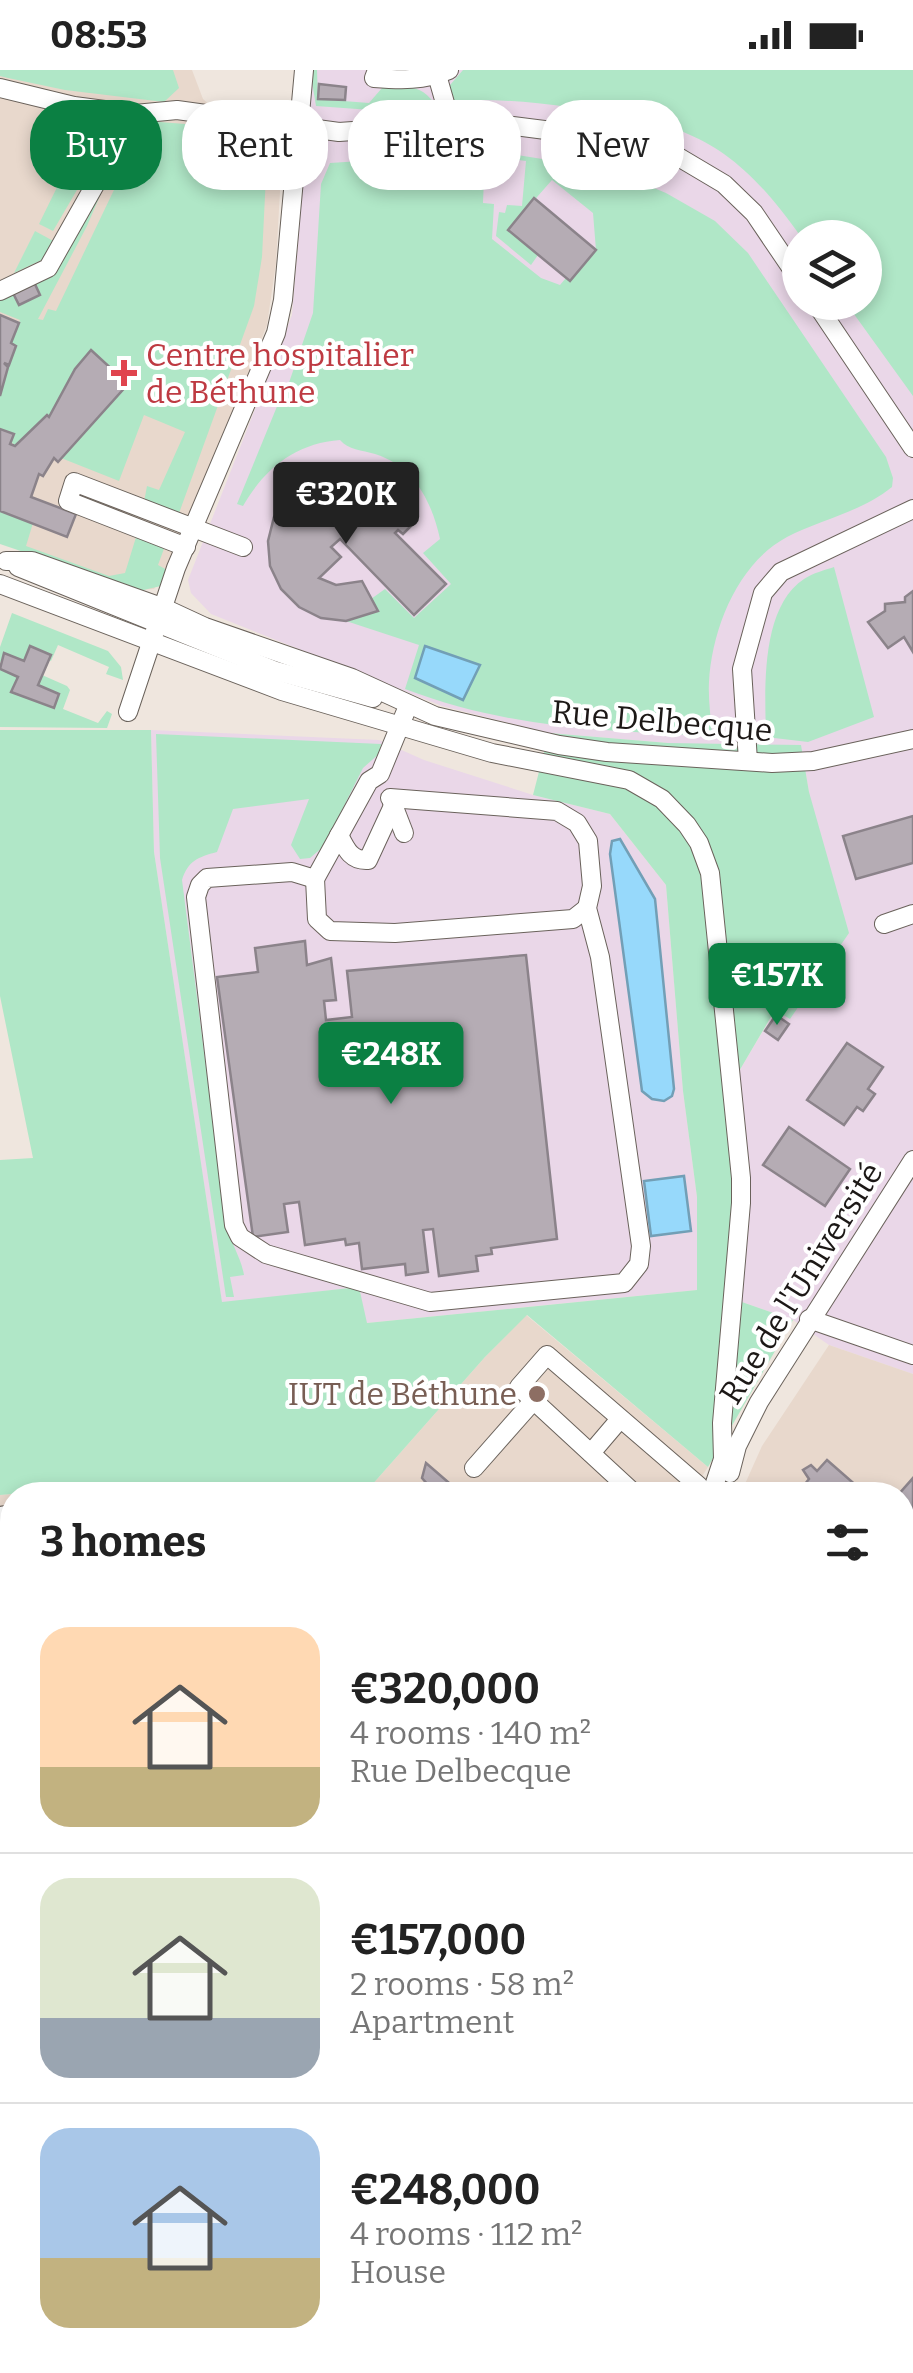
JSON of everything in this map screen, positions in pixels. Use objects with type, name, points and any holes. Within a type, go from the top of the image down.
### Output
[{"type":"street","points":[[302,100],[304,70]]},
{"type":"street","points":[[377,70],[374,78],[414,80],[443,72],[448,100]]},
{"type":"street","points":[[8,90],[49,100]]},
{"type":"street","points":[[521,127],[665,149],[724,184],[754,212],[782,254]]},
{"type":"street","points":[[0,290],[48,268],[92,190]]},
{"type":"street","points":[[128,712],[193,527],[276,333],[283,300],[292,190]]},
{"type":"street","points":[[826,320],[913,448]]},
{"type":"street","points":[[186,546],[68,501],[74,482],[243,547]]},
{"type":"street","points":[[748,761],[742,669],[763,593],[781,572],[913,509]]},
{"type":"street","name":"Rue Delbecque","points":[[3,560],[45,580],[162,616],[276,671],[462,723],[559,745],[748,761],[813,761],[913,738]]},
{"type":"street","points":[[0,584],[282,691],[492,753],[630,780],[662,799],[687,824],[710,873],[741,1178],[722,1424],[724,1446]]},
{"type":"street","points":[[408,706],[380,774],[369,780],[315,879],[317,919],[330,931],[395,933],[572,919],[587,908]]},
{"type":"street","points":[[380,774],[404,833]]},
{"type":"street","points":[[339,835],[356,859],[368,860],[391,802]]},
{"type":"street","points":[[315,879],[292,872],[208,878],[200,885],[196,897],[234,1225],[240,1236],[266,1254],[430,1302],[624,1283],[639,1264],[641,1246],[600,958],[587,908],[592,886],[588,840],[578,823],[557,811],[391,802]]},
{"type":"street","points":[[884,924],[913,914]]},
{"type":"street","name":"Rue de l'Université","points":[[728,1482],[738,1446],[758,1402],[913,1160]]},
{"type":"street","points":[[809,1319],[913,1355]]},
{"type":"street","points":[[622,1482],[519,1387],[546,1356],[691,1482]]},
{"type":"street","points":[[474,1468],[534,1400]]},
{"type":"street","points":[[707,1482],[724,1446],[758,1402]]},
{"type":"street","points":[[591,1453],[620,1419]]},
{"type":"shaded area","name":"Centre hospitalier de Béthune","points":[[0,70],[192,70],[204,100],[182,100],[182,190],[280,190],[267,325],[192,514],[167,570],[154,589],[138,590],[0,538]]},
{"type":"shaded area","points":[[312,70],[913,70],[913,1374],[829,1345],[793,1320],[739,1301],[738,1073],[776,1009],[790,1018],[809,792],[806,774],[668,743],[549,733],[442,706],[211,614],[191,593],[188,580],[292,315],[302,190],[328,190],[328,100],[310,100]]},
{"type":"shaded area","points":[[151,730],[379,740],[424,760],[533,795],[610,814],[666,885],[683,1091],[697,1197],[697,1290],[366,1323],[359,1287],[222,1303],[154,852]]},
{"type":"shaded area","name":"IUT de Béthune","points":[[526,1315],[708,1467],[698,1482],[374,1482]]},
{"type":"shaded area","points":[[829,1345],[913,1374],[913,1482],[746,1482],[762,1446]]},
{"type":"green space","points":[[0,70],[173,70],[179,88],[164,102],[65,90],[0,76]]},
{"type":"green space","points":[[310,70],[317,70],[318,99],[348,101],[348,108],[328,107],[328,100],[315,100]]},
{"type":"green space","points":[[463,70],[913,70],[913,396],[858,320],[882,320],[882,220],[788,220],[752,177],[728,157],[684,133],[684,100],[541,100],[541,104],[521,100],[453,100],[450,85]]},
{"type":"green space","points":[[405,87],[423,92],[431,100],[372,100],[382,88]]},
{"type":"green space","points":[[162,122],[182,124],[182,190],[265,190],[262,257],[254,306],[178,516],[144,502],[147,486],[159,490],[185,432],[144,415],[119,481],[61,458],[128,384],[92,350],[75,369],[49,417],[15,446],[0,429],[0,396],[8,367],[4,366],[9,365],[16,346],[11,343],[20,320],[0,312],[0,299],[13,293],[19,304],[102,190],[38,319],[43,320],[48,309],[56,311],[114,190],[162,190]]},
{"type":"green space","points":[[521,156],[541,159],[543,190],[508,230],[538,255],[531,265],[496,236],[499,212],[505,213],[507,205],[522,206],[526,161],[521,160]]},
{"type":"green space","points":[[348,162],[348,190],[484,190],[483,203],[494,204],[492,239],[541,278],[560,285],[566,278],[570,281],[596,250],[593,213],[564,190],[666,193],[715,221],[748,253],[782,303],[782,320],[793,320],[886,457],[892,487],[854,509],[787,537],[770,548],[742,580],[722,619],[711,661],[712,736],[519,720],[405,689],[419,645],[346,621],[377,611],[371,599],[385,589],[414,618],[451,584],[423,553],[440,539],[426,499],[411,476],[389,460],[351,448],[340,440],[309,446],[283,460],[261,480],[243,506],[237,504],[283,400],[313,313],[321,190],[328,190],[330,163]]},
{"type":"green space","points":[[56,190],[77,190],[53,231],[39,224]]},
{"type":"green space","points":[[35,231],[57,243],[48,257],[14,273]]},
{"type":"green space","points":[[0,511],[33,523],[26,546],[109,576],[125,573],[137,534],[165,546],[158,565],[167,570],[161,586],[139,591],[0,544]]},
{"type":"green space","points":[[834,567],[874,717],[808,742],[766,737],[768,652],[779,609],[804,579]]},
{"type":"green space","points":[[12,613],[108,651],[121,667],[123,680],[106,674],[109,667],[58,645],[51,661],[50,654],[30,646],[24,661],[4,653],[0,663],[0,647]]},
{"type":"green space","points":[[0,669],[18,677],[12,692],[54,707],[59,694],[38,685],[42,675],[67,686],[70,690],[63,709],[98,723],[107,711],[112,714],[107,728],[0,727]]},
{"type":"green space","points":[[0,730],[151,730],[154,852],[222,1302],[359,1287],[367,1323],[697,1290],[697,1197],[683,1091],[666,885],[610,814],[533,795],[549,733],[668,743],[801,745],[809,792],[849,933],[790,1019],[775,1010],[738,1073],[739,1301],[793,1320],[708,1467],[527,1315],[374,1482],[0,1482],[0,1160],[33,1158],[0,996]]},
{"type":"green space","points":[[156,734],[381,744],[380,753],[363,768],[324,846],[310,858],[300,859],[291,845],[309,799],[233,809],[217,852],[195,861],[182,880],[226,1224],[244,1275],[230,1277],[234,1297],[226,1297],[160,858]]},
{"type":"water","points":[[425,646],[480,665],[463,700],[415,678]]},
{"type":"water","points":[[620,839],[655,899],[674,1089],[664,1101],[652,1099],[642,1091],[610,854],[612,841]]},
{"type":"water","points":[[684,1176],[691,1231],[651,1236],[644,1181]]},
{"type":"building","points":[[319,84],[346,87],[345,100],[318,99]]},
{"type":"building","points":[[534,198],[596,250],[570,281],[508,230]]},
{"type":"building","points":[[34,282],[40,295],[19,305],[13,293]]},
{"type":"building","points":[[0,315],[19,323],[11,343],[16,346],[9,365],[4,363],[8,367],[0,396]]},
{"type":"building","points":[[91,350],[128,384],[58,462],[54,458],[43,476],[39,474],[31,497],[76,514],[67,537],[0,511],[0,429],[14,434],[10,444],[15,446],[49,417],[75,369]]},
{"type":"building","points":[[342,472],[375,480],[399,498],[413,524],[403,534],[398,530],[395,533],[446,584],[414,615],[340,539],[331,547],[341,557],[319,578],[336,585],[362,581],[378,611],[346,621],[321,618],[299,607],[281,589],[270,566],[268,541],[274,517],[287,497],[305,481]]},
{"type":"building","points":[[913,591],[913,652],[904,637],[888,648],[868,622],[885,611],[885,604],[905,602]]},
{"type":"building","points":[[30,646],[51,655],[38,685],[59,694],[54,708],[11,692],[18,677],[0,669],[4,653],[24,661]]},
{"type":"building","points":[[913,816],[913,863],[856,879],[843,836]]},
{"type":"building","points":[[305,941],[307,965],[331,958],[336,1000],[324,1001],[326,1020],[352,1017],[347,971],[526,955],[557,1239],[491,1248],[492,1254],[476,1256],[478,1271],[439,1276],[433,1229],[423,1230],[428,1272],[406,1275],[405,1264],[362,1269],[359,1243],[346,1245],[345,1239],[305,1245],[299,1202],[284,1204],[288,1232],[253,1237],[217,977],[258,972],[255,948]]},
{"type":"building","points":[[776,1015],[789,1024],[778,1040],[765,1031]]},
{"type":"building","points":[[847,1043],[883,1067],[868,1089],[875,1094],[863,1111],[857,1107],[844,1125],[807,1100]]},
{"type":"building","points":[[789,1127],[850,1169],[825,1206],[763,1165]]},
{"type":"building","points":[[827,1460],[852,1482],[807,1482],[809,1479],[803,1470],[811,1465],[817,1471]]},
{"type":"building","points":[[426,1463],[448,1482],[425,1482],[422,1478]]},
{"type":"place","name":"Centre hospitalier de Béthune","points":[[124,373]]},
{"type":"place","name":"IUT de Béthune","points":[[537,1394]]}]
